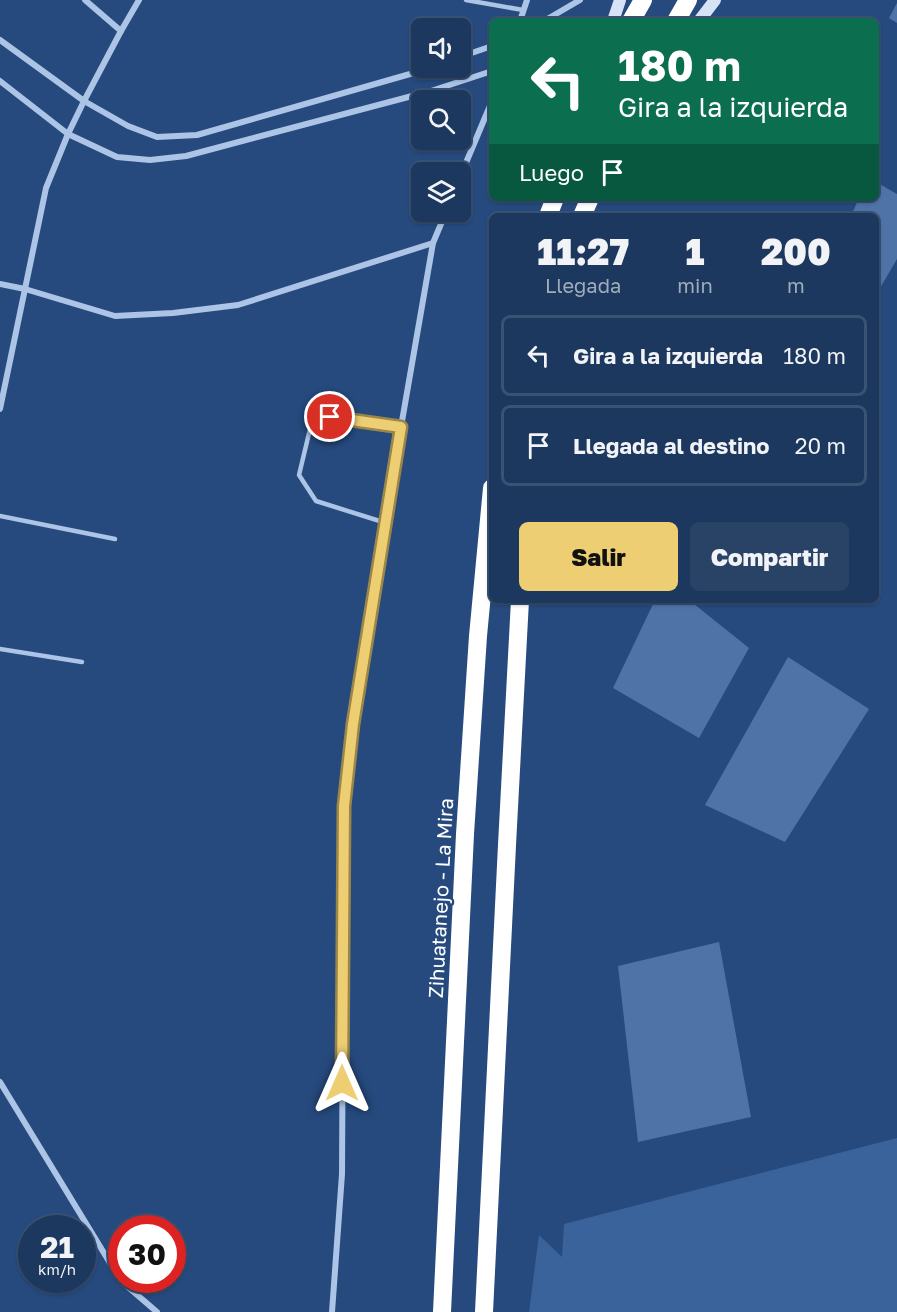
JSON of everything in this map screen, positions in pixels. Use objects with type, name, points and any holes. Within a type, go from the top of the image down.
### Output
[{"type":"highway","points":[[633,18],[644,0]]},
{"type":"highway","points":[[678,18],[688,0]]},
{"type":"highway","name":"Zihuatanejo - La Mira","points":[[442,1312],[465,834],[478,636],[489,520]]},
{"type":"highway","points":[[484,1312],[520,603]]},
{"type":"main road","points":[[614,18],[620,0]]},
{"type":"main road","points":[[701,18],[715,0]]},
{"type":"street","points":[[85,0],[121,30]]},
{"type":"street","points":[[0,409],[46,188],[84,101],[139,0]]},
{"type":"street","points":[[521,18],[527,0]]},
{"type":"street","points":[[549,18],[580,0]]},
{"type":"street","points":[[0,40],[84,101],[128,126],[157,137],[197,135],[411,73]]},
{"type":"street","points":[[471,53],[489,47]]},
{"type":"street","points":[[0,81],[68,134],[117,157],[150,160],[186,156],[431,91],[489,72]]},
{"type":"street","points":[[466,162],[489,108]]},
{"type":"street","points":[[333,1312],[342,1174],[344,806],[353,724],[401,427],[433,243],[442,222]]},
{"type":"street","points":[[0,284],[25,289],[115,316],[173,313],[238,305],[433,243]]},
{"type":"street","points":[[0,1082],[121,1281],[157,1312]]},
{"type":"lane","points":[[466,0],[523,10]]},
{"type":"lane","points":[[386,523],[316,501],[299,475],[311,425],[330,417],[401,427]]},
{"type":"lane","points":[[0,516],[115,539]]},
{"type":"lane","points":[[0,649],[82,662]]},
{"type":"shaded area","points":[[897,1138],[897,1312],[529,1312],[539,1235],[562,1257],[564,1224]]},
{"type":"building","points":[[897,3],[897,23],[889,18]]},
{"type":"building","points":[[879,184],[897,194],[897,259],[879,290],[879,213],[852,213],[858,201],[879,201]]},
{"type":"building","points":[[654,603],[693,603],[749,648],[699,738],[613,688]]},
{"type":"building","points":[[788,657],[869,709],[785,842],[705,805]]},
{"type":"building","points":[[719,942],[751,1117],[638,1142],[618,966]]},
{"type":"route","points":[[330,417],[401,427],[353,724],[344,806],[342,1083]]}]
